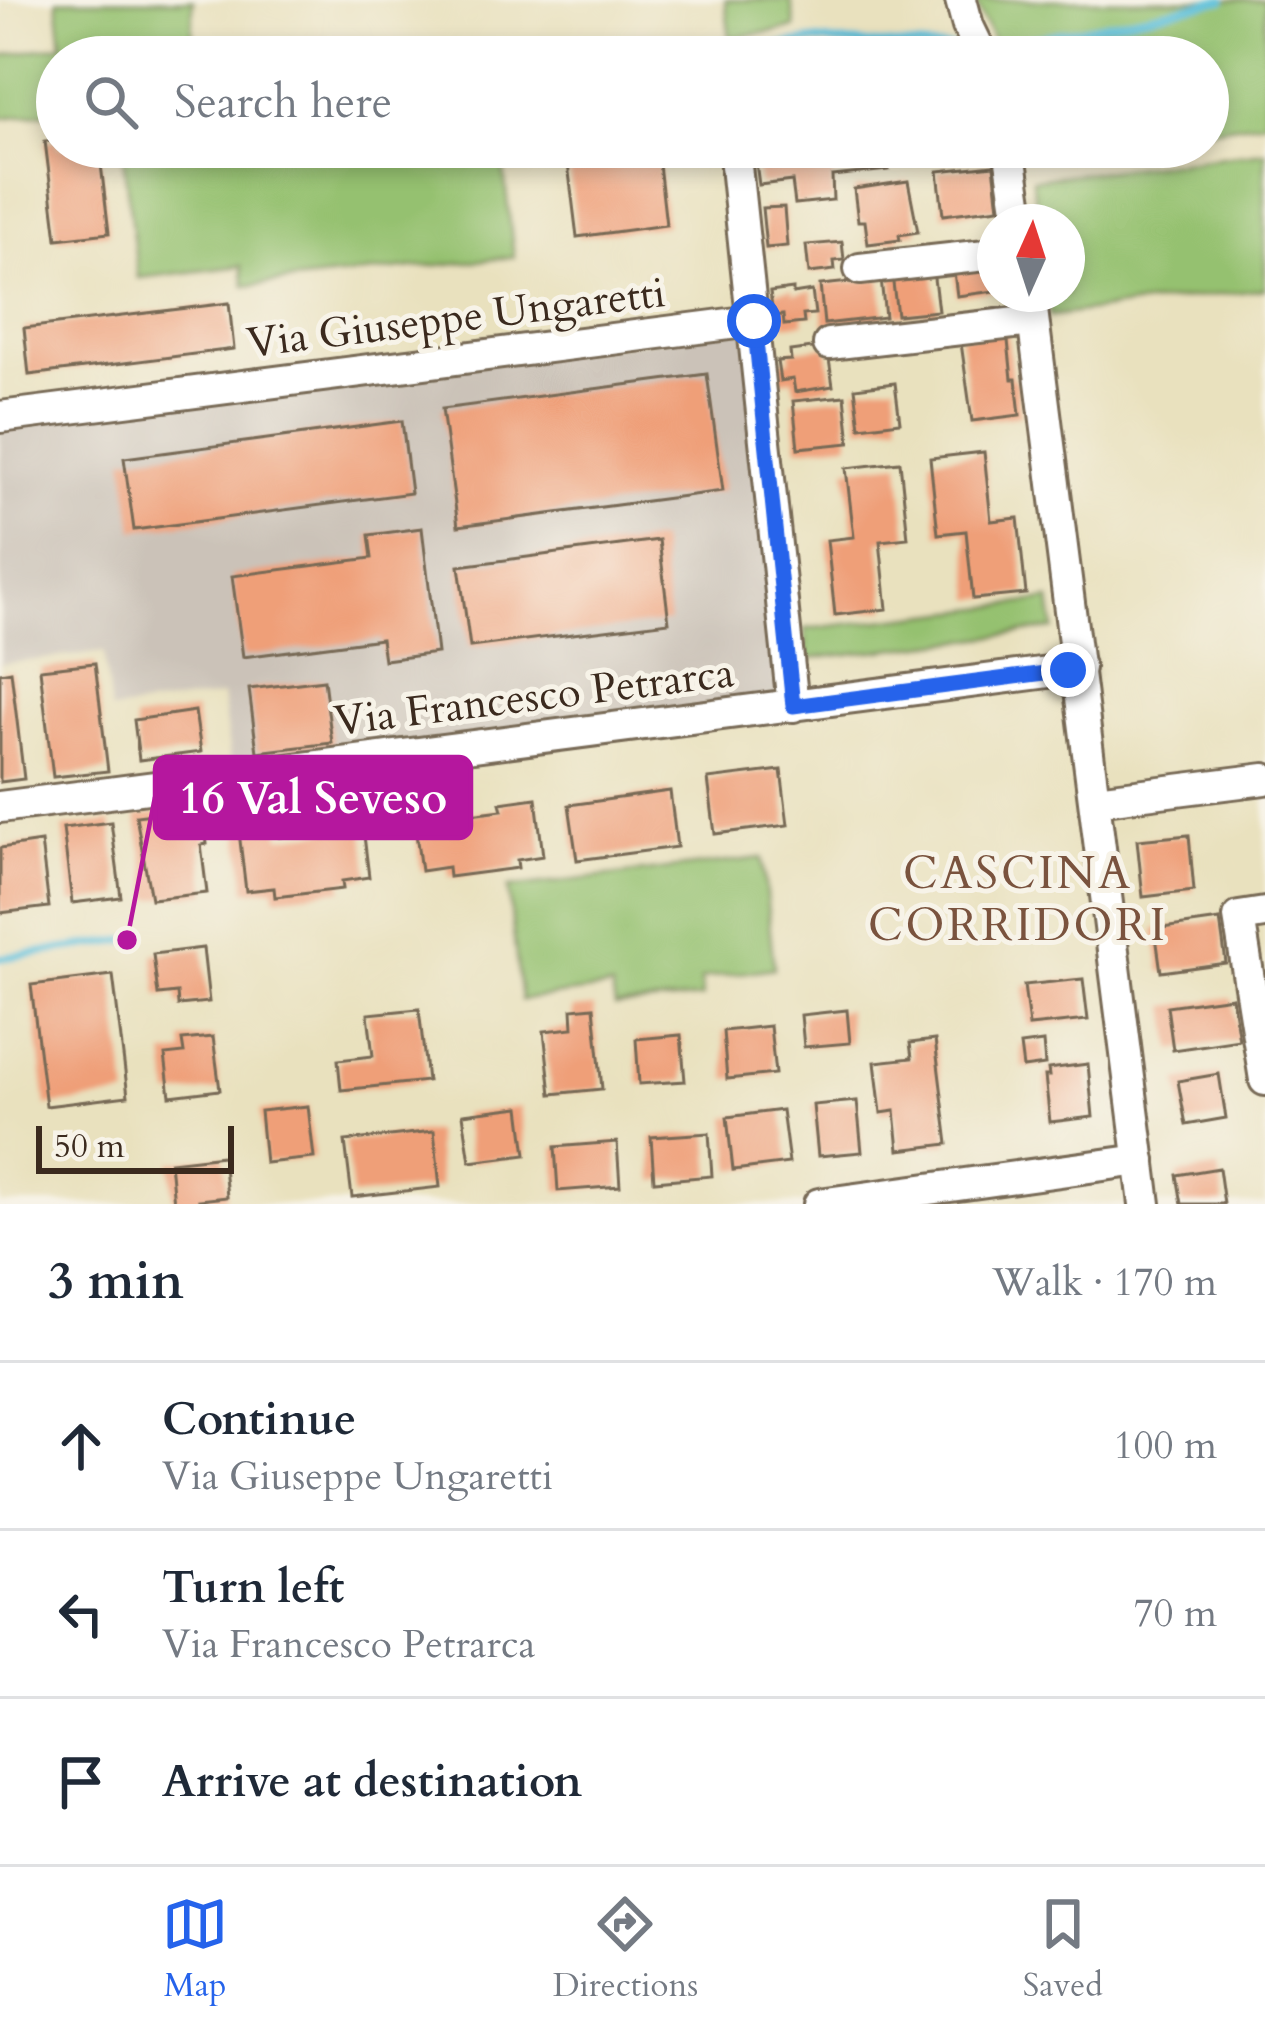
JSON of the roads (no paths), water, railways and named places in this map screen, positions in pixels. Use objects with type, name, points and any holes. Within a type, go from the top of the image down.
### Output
[{"type":"street","points":[[961,0],[973,36]]},
{"type":"street","points":[[736,168],[793,706]]},
{"type":"street","points":[[1012,168],[1017,204]]},
{"type":"street","points":[[860,269],[977,256]]},
{"type":"street","points":[[829,344],[1005,312]]},
{"type":"street","points":[[1033,312],[1145,1204]]},
{"type":"street","name":"Via Giuseppe Ungaretti","points":[[0,417],[754,321]]},
{"type":"street","name":"Via Francesco Petrarca","points":[[0,807],[1079,668]]},
{"type":"street","points":[[1096,800],[1265,779]]},
{"type":"street","points":[[1265,913],[1239,916],[1265,1080]]},
{"type":"street","points":[[818,1204],[956,1195],[1140,1160]]},
{"type":"waterway","points":[[1048,36],[1223,0]]},
{"type":"waterway","points":[[0,958],[127,940]]},
{"type":"place","name":"16 Val Seveso","points":[[127,940]]},
{"type":"district","name":"CASCINA CORRIDORI","points":[[1018,899]]}]
